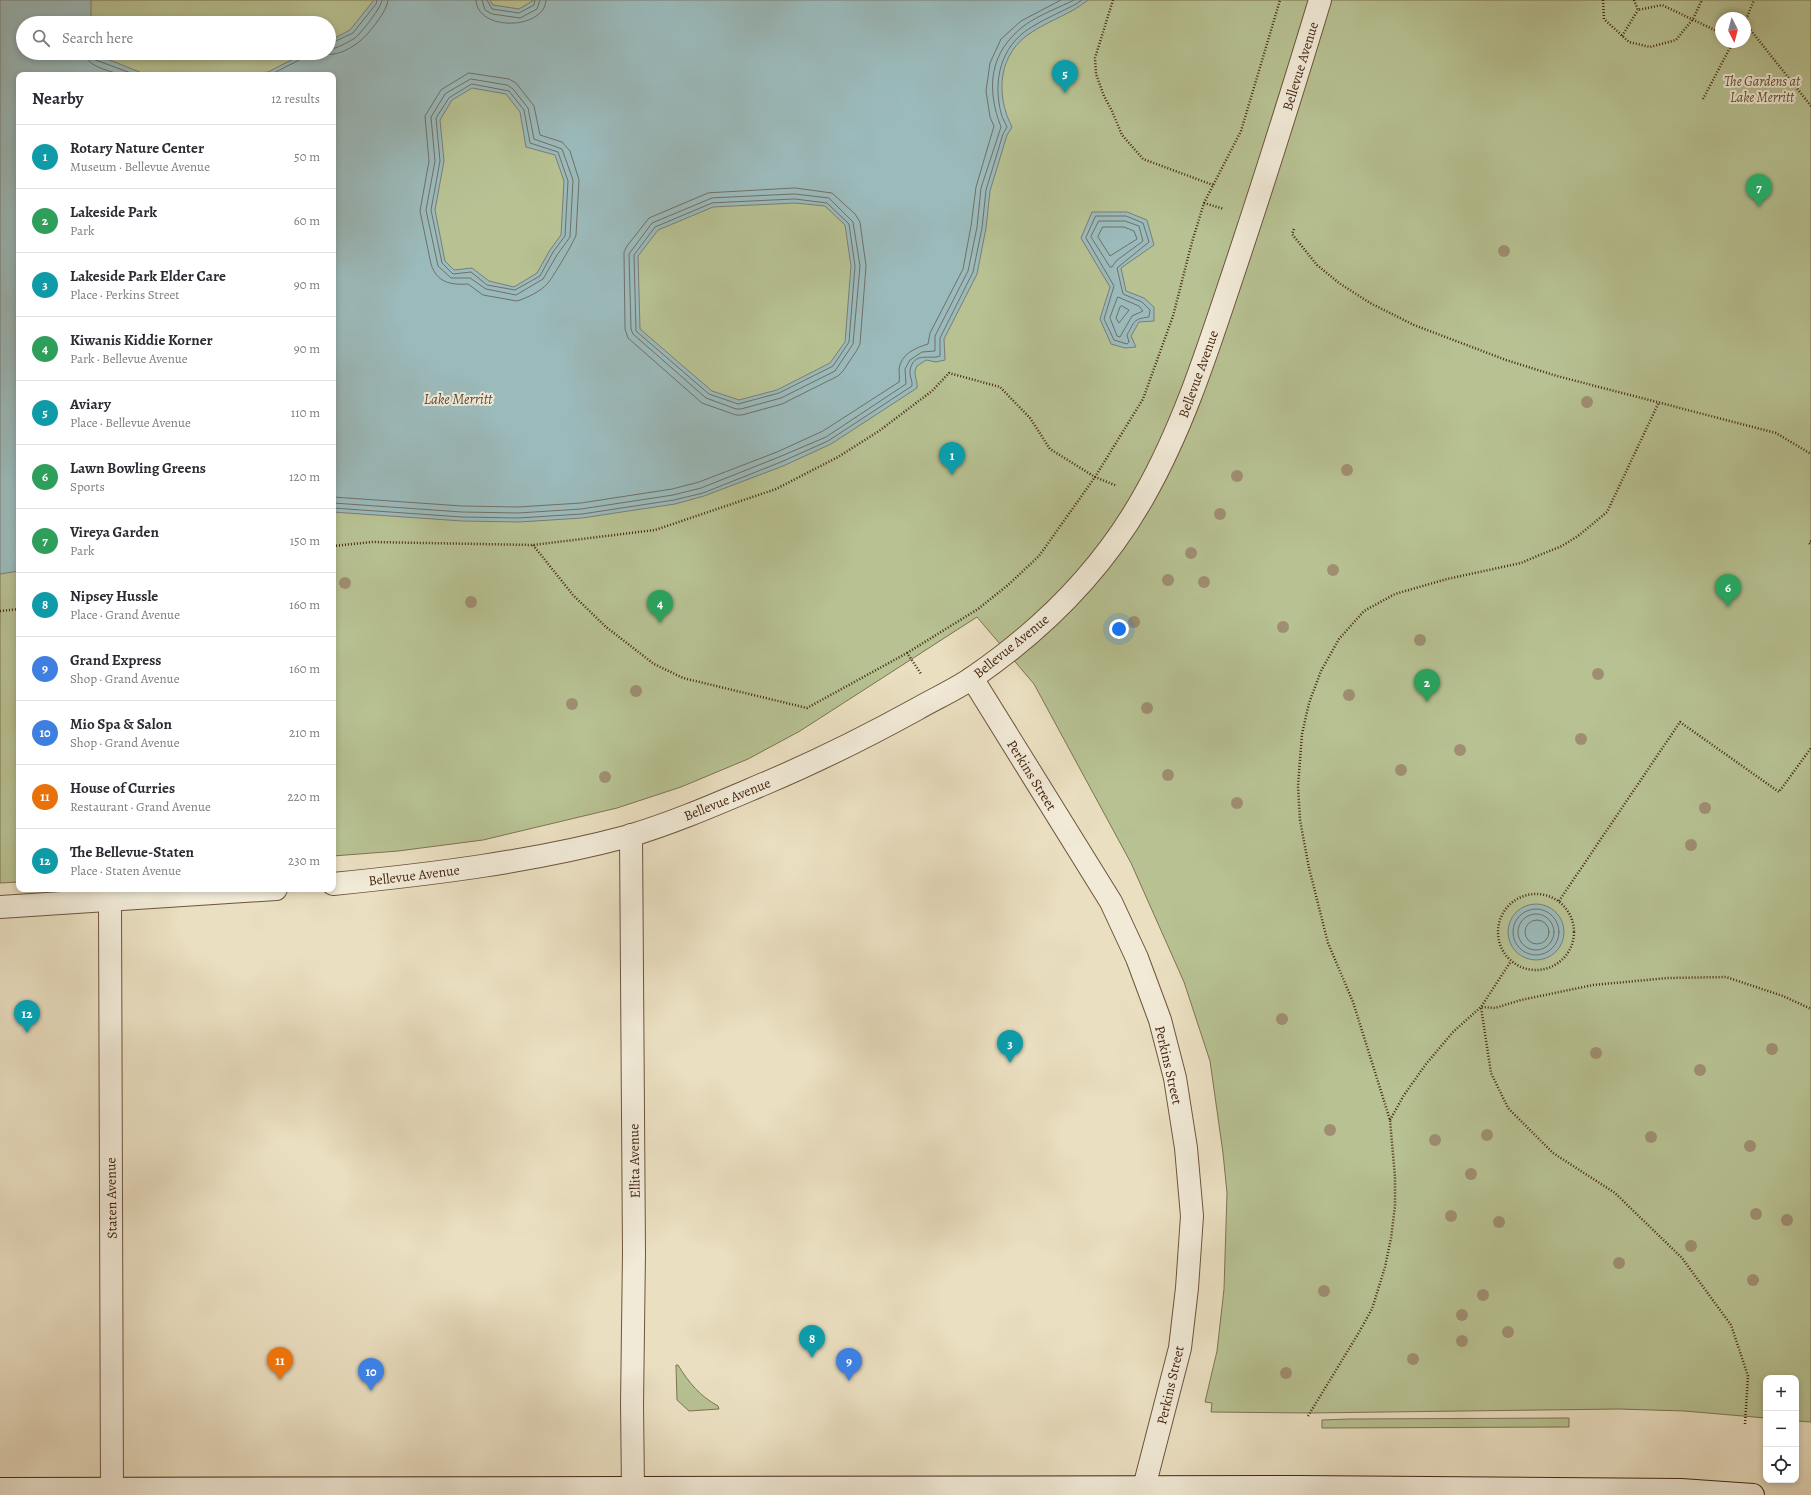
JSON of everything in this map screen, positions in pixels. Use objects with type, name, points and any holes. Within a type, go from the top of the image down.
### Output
[{"type":"street","name":"Bellevue Avenue","points":[[336,884],[478,868],[550,854],[631,835],[697,812],[809,765],[937,698],[972,678],[1030,634],[1072,594],[1108,551],[1142,500],[1171,446],[1221,312],[1253,217],[1320,0]]},
{"type":"street","name":"Perkins Street","points":[[972,678],[1111,902],[1137,958],[1160,1020],[1174,1078],[1186,1148],[1192,1216],[1180,1348],[1143,1491]]},
{"type":"street","name":"Ellita Avenue","points":[[631,835],[634,1244],[632,1405],[634,1488]]},
{"type":"street","points":[[0,907],[234,892]]},
{"type":"street","name":"Staten Avenue","points":[[110,901],[112,1492]]},
{"type":"street","points":[[0,1489],[112,1492],[634,1488],[1624,1492],[1680,1490],[1754,1495]]},
{"type":"path","points":[[1113,0],[1095,58],[1096,74],[1104,96],[1122,135],[1143,159],[1213,185]]},
{"type":"path","points":[[533,545],[573,595],[606,627],[654,664],[683,678],[807,708],[907,653],[978,609],[1008,585],[1039,556],[1095,477],[1143,399],[1174,316],[1192,242],[1204,203],[1241,131],[1280,0]]},
{"type":"path","points":[[1603,0],[1604,19],[1629,42],[1650,47],[1676,40],[1693,19],[1701,2],[1700,0]]},
{"type":"path","points":[[1634,0],[1638,10]]},
{"type":"path","points":[[1661,0],[1662,5]]},
{"type":"path","points":[[1749,12],[1754,0]]},
{"type":"path","points":[[1622,36],[1638,10],[1662,5],[1715,30]]},
{"type":"path","points":[[1751,31],[1811,106]]},
{"type":"path","points":[[1703,99],[1730,48]]},
{"type":"path","points":[[1204,203],[1224,209]]},
{"type":"path","points":[[1294,229],[1292,234],[1318,265],[1339,283],[1370,303],[1414,325],[1506,360],[1557,376],[1776,433],[1811,454]]},
{"type":"path","points":[[336,546],[372,542],[533,545],[655,530],[776,489],[838,456],[879,431],[932,391],[949,373],[1000,387],[1030,418],[1050,449],[1095,477],[1110,483],[1142,500]]},
{"type":"path","points":[[1308,1416],[1358,1334],[1372,1308],[1385,1267],[1391,1238],[1395,1206],[1395,1177],[1390,1120],[1353,1002],[1328,943],[1309,868],[1300,820],[1298,786],[1302,734],[1309,703],[1321,671],[1339,639],[1364,611],[1395,594],[1446,579],[1521,563],[1562,546],[1594,524],[1608,512],[1659,402]]},
{"type":"path","points":[[1811,540],[1809,543],[1811,545]]},
{"type":"path","points":[[0,611],[16,609]]},
{"type":"path","points":[[907,653],[937,698]]},
{"type":"path","points":[[1559,901],[1680,722],[1779,792],[1811,748]]},
{"type":"path","points":[[1536,894],[1549,896],[1559,901],[1568,911],[1574,928],[1573,941],[1570,950],[1561,960],[1550,968],[1534,970],[1522,967],[1511,961],[1502,950],[1498,938],[1498,928],[1502,916],[1509,905],[1523,896],[1536,894]]},
{"type":"path","points":[[1390,1120],[1404,1094],[1426,1064],[1453,1032],[1481,1007],[1511,961]]},
{"type":"path","points":[[1481,1007],[1495,1008],[1521,1000],[1593,985],[1668,978],[1726,977],[1783,996],[1811,1009]]},
{"type":"path","points":[[1481,1007],[1491,1073],[1508,1108],[1553,1153],[1615,1193],[1671,1247],[1682,1258],[1731,1325],[1748,1376],[1745,1424]]},
{"type":"green space","name":"The Gardens at Lake Merritt","points":[[0,0],[1811,0],[1811,1422],[1799,1421],[1799,1375],[1763,1375],[1763,1418],[1684,1411],[1619,1409],[1309,1413],[1211,1412],[1212,1403],[1205,1402],[1217,1351],[1224,1289],[1227,1193],[1210,1061],[1184,982],[1131,863],[1034,684],[977,617],[800,731],[748,759],[681,787],[617,808],[483,840],[398,851],[336,856],[336,72],[16,72],[16,882],[0,883]]},
{"type":"green space","points":[[676,1365],[678,1365],[686,1378],[695,1388],[718,1406],[719,1409],[689,1411],[677,1400]]},
{"type":"green space","points":[[1569,1418],[1569,1427],[1322,1428],[1322,1420]]},
{"type":"water","points":[[0,0],[91,0],[91,16],[16,16],[16,60],[110,60],[140,72],[16,72],[16,571],[0,574]]},
{"type":"water","name":"Lake Merritt","points":[[374,0],[490,0],[493,5],[519,9],[534,0],[1088,0],[1075,9],[1032,32],[1012,51],[1006,63],[1003,75],[1003,101],[1012,127],[1007,135],[990,191],[986,228],[977,274],[944,339],[945,360],[936,362],[926,360],[917,366],[915,375],[917,388],[831,444],[783,466],[704,496],[675,504],[582,518],[519,522],[462,521],[336,512],[336,72],[268,72],[291,60],[336,60],[336,37],[350,30]],"holes":[[[472,88],[506,94],[520,112],[526,147],[555,155],[564,181],[561,235],[550,250],[537,273],[514,287],[489,281],[472,268],[454,270],[445,261],[435,210],[444,161],[440,120],[452,100]],[[795,203],[825,206],[845,225],[851,266],[845,342],[830,363],[777,390],[739,400],[712,391],[640,329],[638,256],[658,230],[713,207]]]},
{"type":"water","points":[[1092,212],[1127,212],[1147,220],[1154,245],[1121,268],[1126,291],[1144,298],[1154,307],[1154,321],[1139,322],[1131,336],[1136,347],[1125,348],[1111,344],[1100,319],[1110,287],[1081,238]]},
{"type":"water","points":[[1536,904],[1551,909],[1559,917],[1564,932],[1559,947],[1551,955],[1536,960],[1521,955],[1513,947],[1508,932],[1513,917],[1521,909]]},
{"type":"place","name":"Aviary","points":[[1065,93]]},
{"type":"place","name":"Vireya Garden","points":[[1759,207]]},
{"type":"place","name":"Rotary Nature Center","points":[[952,475]]},
{"type":"place","name":"Lawn Bowling Greens","points":[[1728,607]]},
{"type":"place","name":"Kiwanis Kiddie Korner","points":[[660,623]]},
{"type":"place","name":"Lakeside Park","points":[[1427,702]]},
{"type":"place","name":"The Bellevue-Staten","points":[[27,1033]]},
{"type":"place","name":"Lakeside Park Elder Care","points":[[1010,1063]]},
{"type":"place","name":"Nipsey Hussle","points":[[812,1358]]},
{"type":"place","name":"House of Curries","points":[[280,1380]]},
{"type":"place","name":"Grand Express","points":[[849,1381]]},
{"type":"place","name":"Mio Spa & Salon","points":[[371,1391]]}]
